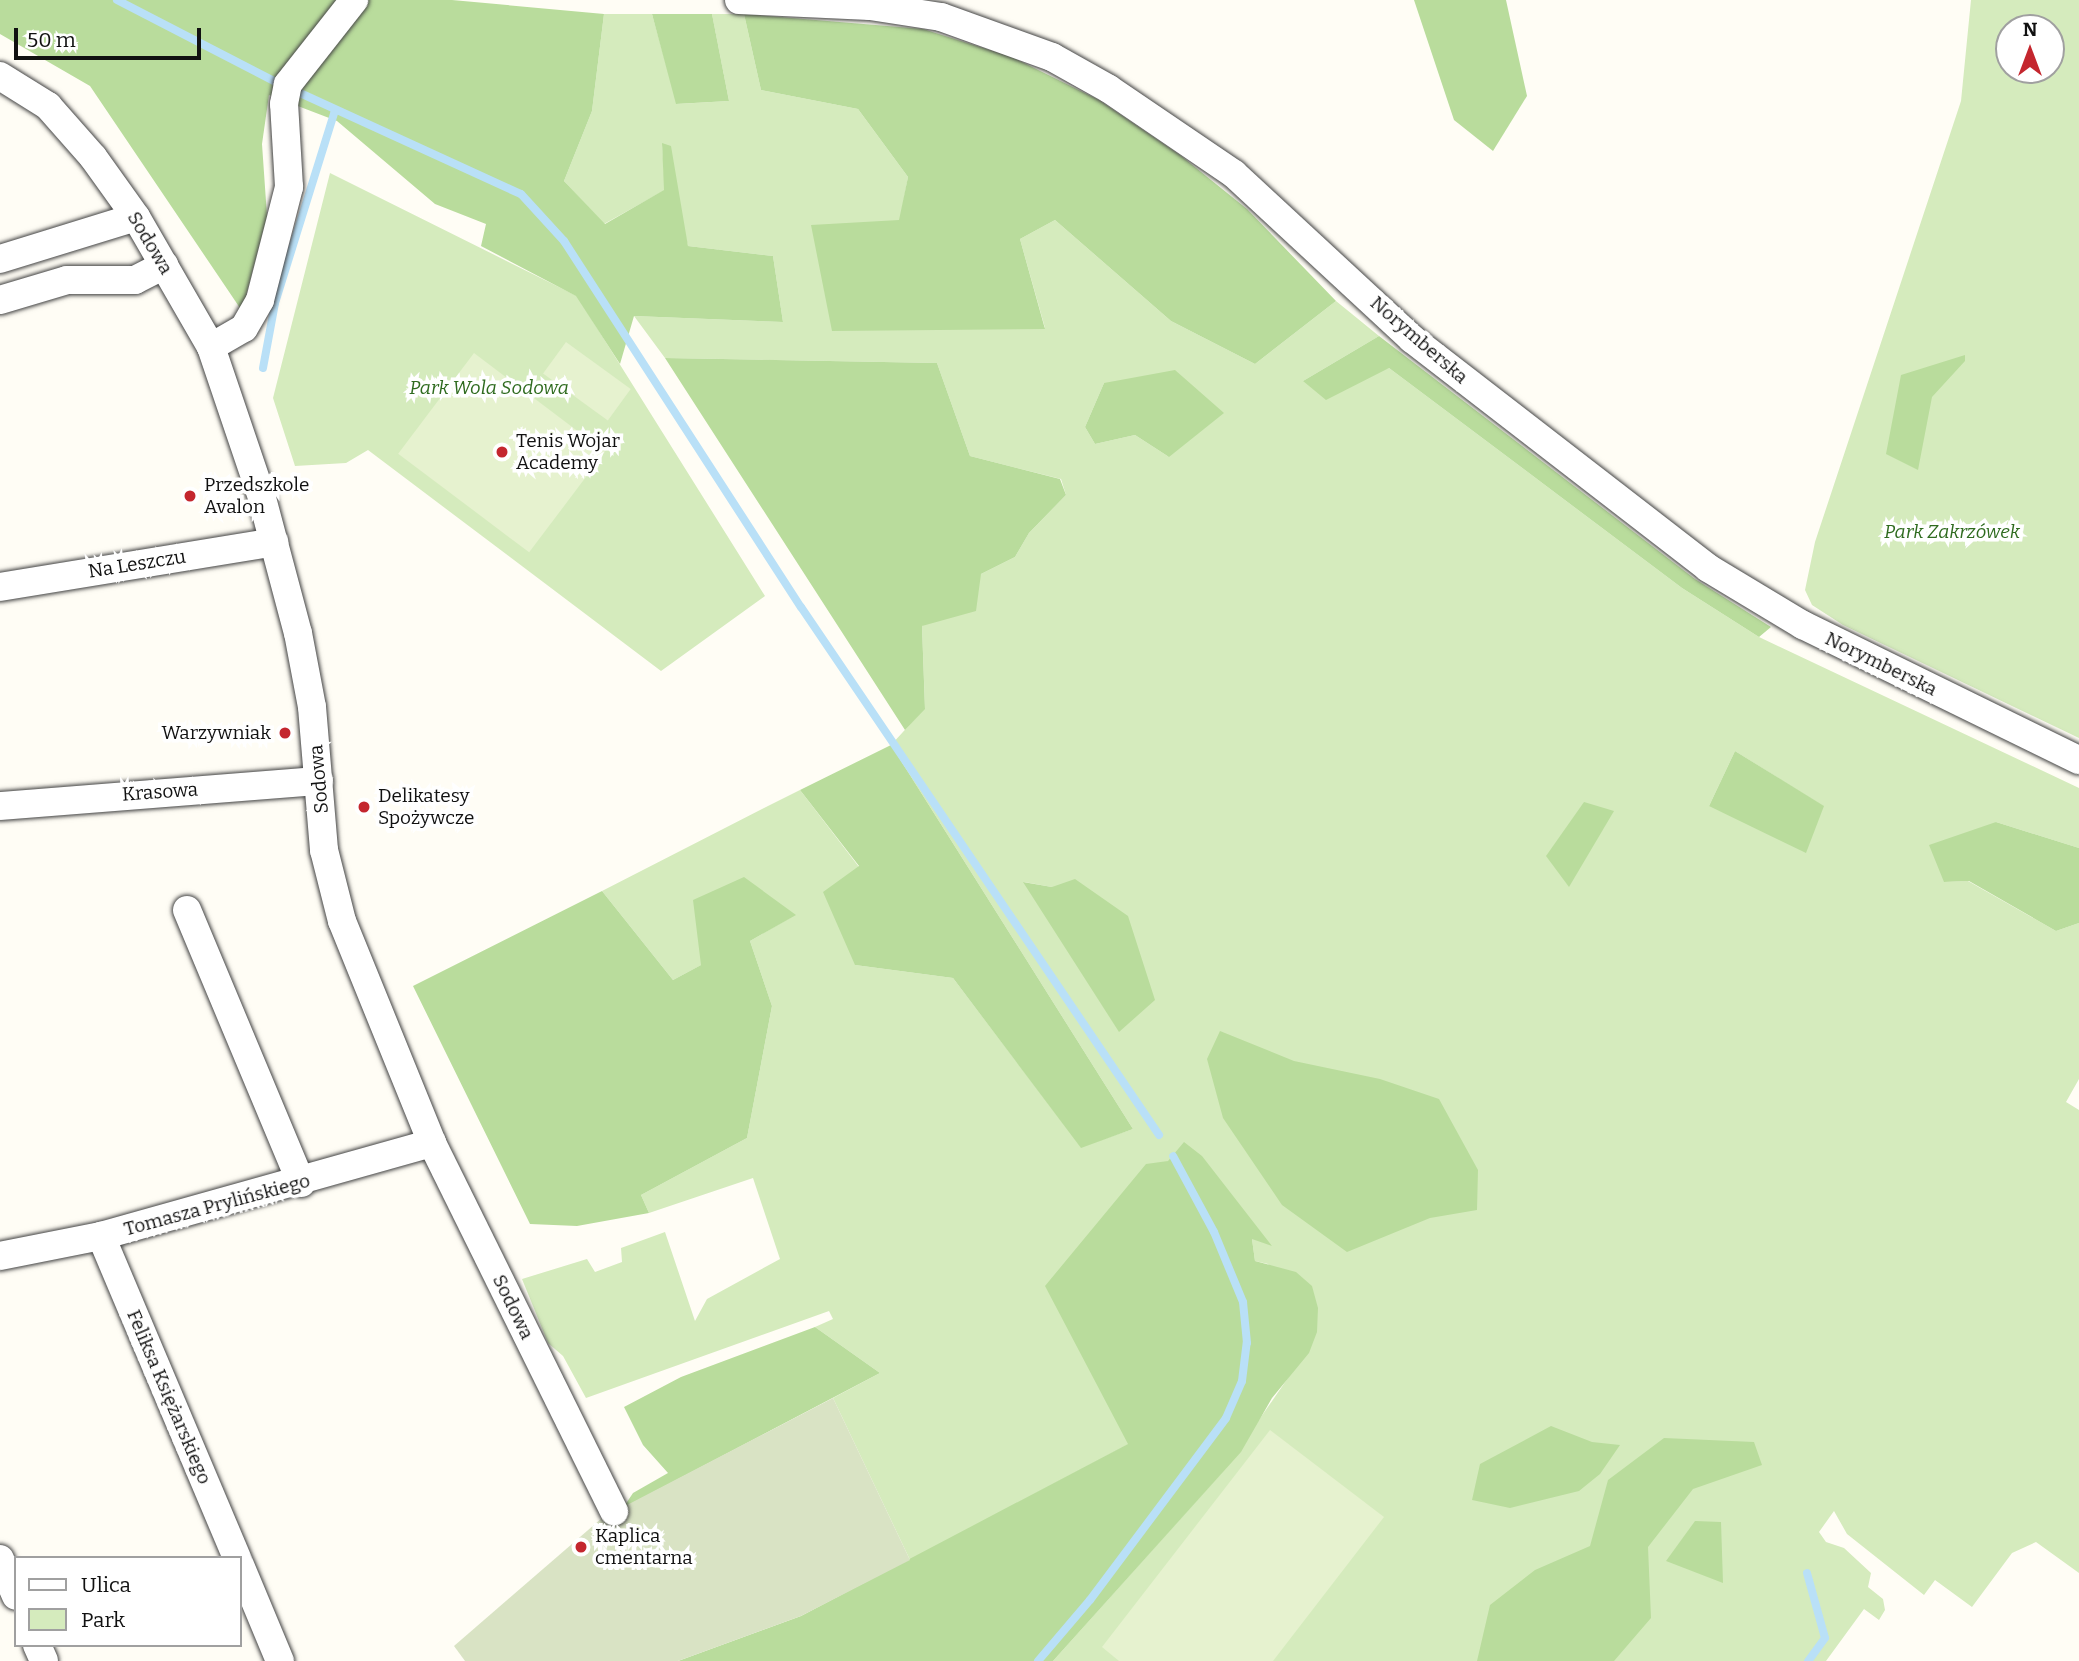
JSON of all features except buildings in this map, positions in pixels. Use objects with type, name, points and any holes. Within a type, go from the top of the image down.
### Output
[{"type":"street","points":[[211,347],[244,328],[264,287],[289,187],[284,104],[288,83],[354,0]]},
{"type":"street","name":"Norymberska","points":[[739,0],[870,6],[941,18],[1013,40],[1098,82],[1147,111],[1234,174],[1412,339],[1708,568],[1815,631],[2079,760]]},
{"type":"street","name":"Sodowa","points":[[0,76],[48,106],[136,217],[211,347],[274,542],[298,633],[332,891],[432,1143],[614,1511]]},
{"type":"street","points":[[0,259],[136,217]]},
{"type":"street","points":[[0,300],[66,280],[135,280],[164,265]]},
{"type":"street","name":"Na Leszczu","points":[[0,587],[274,542]]},
{"type":"street","name":"Krasowa","points":[[0,806],[319,781]]},
{"type":"street","points":[[187,910],[301,1182]]},
{"type":"street","name":"Tomasza Prylińskiego","points":[[0,1256],[101,1236],[301,1182],[432,1143]]},
{"type":"street","name":"Feliksa Księżarskiego","points":[[101,1236],[236,1556]]},
{"type":"street","points":[[0,1559],[14,1591]]},
{"type":"street","points":[[242,1570],[280,1661]]},
{"type":"green space","points":[[0,0],[452,0],[604,14],[592,111],[564,181],[605,224],[664,190],[662,143],[671,146],[688,246],[773,256],[783,322],[634,316],[620,364],[576,296],[481,246],[486,224],[435,204],[337,121],[269,95],[262,144],[267,216],[242,311],[90,86],[0,34]]},
{"type":"green space","points":[[1414,0],[1506,0],[1527,96],[1493,151],[1454,120]]},
{"type":"green space","name":"Park Zakrzówek","points":[[1971,0],[2079,0],[2079,738],[1843,625],[1812,605],[1805,590],[1815,542],[1961,101]]},
{"type":"green space","points":[[604,14],[652,14],[677,104],[729,101],[712,14],[744,14],[761,90],[858,109],[908,177],[900,220],[1045,328],[1020,239],[1055,220],[1171,321],[1255,364],[1336,301],[1379,336],[1303,381],[1389,368],[1682,588],[1759,637],[2079,788],[2079,848],[1996,822],[1944,882],[1968,881],[2056,931],[2079,923],[2079,1079],[2066,1102],[2079,1110],[2079,1573],[2036,1542],[2012,1553],[1972,1607],[1935,1580],[1924,1595],[1847,1534],[1834,1511],[1819,1532],[1826,1542],[1844,1548],[1871,1573],[1868,1587],[1883,1599],[1885,1610],[1879,1620],[1864,1609],[1826,1661],[1053,1661],[1225,1469],[1290,1375],[1289,1301],[1268,1264],[1255,1261],[1252,1239],[1168,1161],[1046,1286],[1129,1444],[910,1560],[833,1398],[880,1373],[815,1327],[833,1319],[829,1311],[586,1398],[563,1356],[548,1343],[522,1279],[587,1259],[595,1272],[622,1262],[621,1248],[665,1232],[695,1321],[707,1299],[780,1259],[753,1178],[649,1213],[641,1195],[747,1138],[772,1006],[750,941],[795,915],[673,980],[602,891],[800,790],[859,867],[855,965],[953,978],[1081,1147],[1133,1129],[891,745],[925,708],[922,626],[981,574],[1015,557],[1029,533],[1066,495],[1061,479],[970,456],[937,363],[665,358],[634,316],[783,322],[773,256],[688,246],[662,143],[665,190],[604,224],[564,181],[592,111]],"holes":[[[1104,383],[1169,457],[1135,435],[1095,444],[1085,427]],[[1735,751],[1823,806],[1709,806]],[[1024,882],[1052,887],[1119,1031]]]},
{"type":"green space","points":[[652,14],[712,14],[729,101],[676,104]]},
{"type":"green space","points":[[744,14],[923,29],[1012,57],[1099,100],[1180,155],[1247,209],[1336,301],[1255,364],[1171,321],[1055,220],[1020,239],[1045,329],[832,331],[811,225],[899,220],[908,177],[858,109],[761,90]]},
{"type":"green space","name":"Park Wola Sodowa","points":[[330,173],[577,296],[765,596],[661,671],[368,450],[346,463],[295,466],[273,398]]},
{"type":"green space","points":[[1379,336],[1695,579],[1771,627],[1759,637],[1682,588],[1389,368],[1326,400],[1303,381]]},
{"type":"green space","points":[[566,342],[631,389],[608,421],[543,374]]},
{"type":"green space","name":"Tenis Wojar Academy","points":[[474,353],[605,452],[529,552],[398,454]]},
{"type":"green space","points":[[1965,355],[1965,361],[1932,397],[1918,470],[1886,454],[1901,375]]},
{"type":"green space","points":[[665,358],[937,363],[970,456],[1060,479],[1066,495],[1029,533],[1015,557],[981,574],[976,611],[922,626],[925,709],[905,730]]},
{"type":"green space","points":[[1175,370],[1224,413],[1169,457],[1135,435],[1095,444],[1085,427],[1104,383]]},
{"type":"green space","points":[[891,745],[1133,1129],[1081,1148],[953,978],[855,965],[823,892],[859,866],[800,790]]},
{"type":"green space","points":[[1735,751],[1824,806],[1806,853],[1709,806]]},
{"type":"green space","points":[[1584,802],[1614,811],[1569,887],[1546,856]]},
{"type":"green space","points":[[1996,822],[2079,848],[2079,923],[2056,931],[1969,881],[1944,882],[1929,845]]},
{"type":"green space","points":[[744,877],[796,915],[750,941],[772,1006],[747,1138],[641,1195],[649,1213],[577,1226],[530,1224],[413,986],[602,891],[673,980],[701,965],[693,900]]},
{"type":"green space","points":[[1075,879],[1128,916],[1155,1000],[1119,1032],[1023,882],[1052,887]]},
{"type":"green space","points":[[1220,1031],[1294,1061],[1380,1079],[1439,1099],[1478,1170],[1477,1210],[1430,1218],[1347,1252],[1282,1205],[1223,1118],[1207,1059]]},
{"type":"green space","points":[[1184,1142],[1202,1156],[1272,1246],[1252,1239],[1255,1261],[1296,1272],[1312,1286],[1318,1308],[1317,1332],[1309,1353],[1272,1398],[1241,1452],[1053,1661],[678,1661],[801,1616],[1128,1444],[1045,1286],[1146,1164],[1168,1161]]},
{"type":"green space","points":[[815,1327],[880,1373],[623,1508],[633,1493],[668,1473],[643,1445],[624,1407],[681,1377]]},
{"type":"green space","points":[[833,1398],[910,1560],[801,1616],[678,1661],[465,1661],[454,1646],[602,1518]]},
{"type":"green space","points":[[1551,1426],[1592,1442],[1620,1445],[1600,1474],[1579,1491],[1510,1508],[1472,1500],[1480,1464]]},
{"type":"green space","points":[[1270,1430],[1384,1517],[1273,1661],[1119,1661],[1102,1647]]},
{"type":"green space","points":[[1664,1438],[1754,1442],[1762,1465],[1693,1489],[1648,1547],[1651,1618],[1614,1661],[1477,1661],[1490,1605],[1535,1570],[1590,1546],[1608,1480]]},
{"type":"green space","points":[[1695,1521],[1721,1522],[1723,1583],[1666,1561]]},
{"type":"waterway","points":[[117,0],[276,82]]},
{"type":"waterway","points":[[300,93],[521,194],[564,241],[801,607],[1159,1135]]},
{"type":"waterway","points":[[263,368],[275,303],[335,110]]},
{"type":"waterway","points":[[1038,1661],[1090,1600],[1226,1418],[1242,1381],[1247,1343],[1243,1302],[1214,1232],[1173,1156]]},
{"type":"waterway","points":[[1807,1573],[1825,1638],[1808,1661]]},
{"type":"place","name":"Tenis Wojar Academy","points":[[502,452]]},
{"type":"place","name":"Przedszkole Avalon","points":[[190,496]]},
{"type":"place","name":"Warzywniak","points":[[285,733]]},
{"type":"place","name":"Delikatesy Spożywcze","points":[[364,807]]},
{"type":"place","name":"Kaplica cmentarna","points":[[581,1547]]}]
